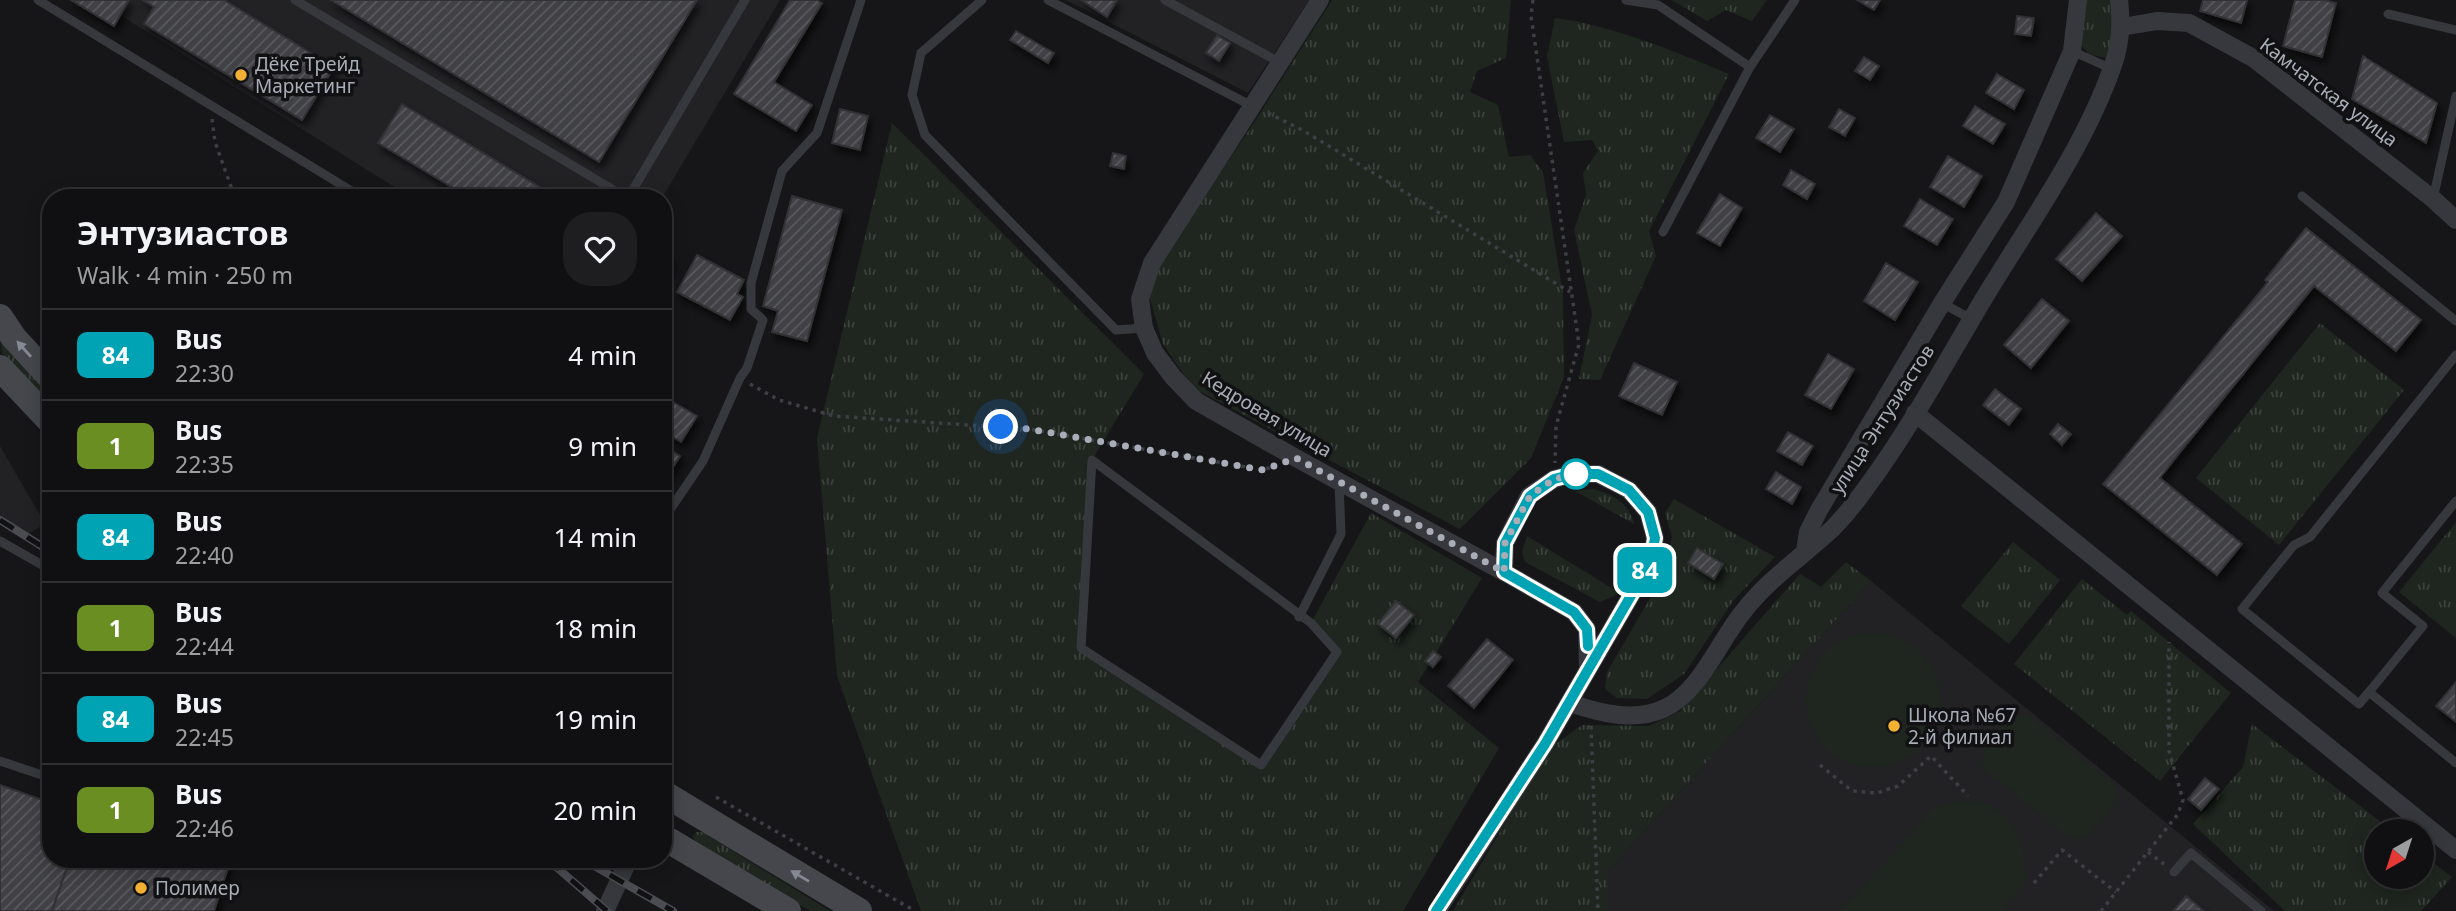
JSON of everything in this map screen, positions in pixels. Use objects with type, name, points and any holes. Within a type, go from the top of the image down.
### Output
[{"type":"main road","points":[[0,317],[14,338],[42,368]]},
{"type":"main road","points":[[0,368],[42,412]]},
{"type":"main road","points":[[673,786],[859,911]]},
{"type":"main road","points":[[672,842],[788,911]]},
{"type":"street","name":"Кедровая улица","points":[[1320,0],[1152,263],[1140,299],[1144,328],[1155,353],[1196,401],[1574,612],[1587,629],[1588,669]]},
{"type":"street","points":[[1805,551],[1808,532],[1819,510],[1942,303],[2007,202],[2072,51],[2078,0]]},
{"type":"street","name":"улица Энтузиастов","points":[[1570,703],[1591,710],[1637,716],[1663,709],[1682,697],[1704,671],[1743,612],[1777,575],[1833,528],[1866,488],[1915,413],[2073,153],[2112,69],[2122,27],[2119,0]]},
{"type":"street","name":"Камчатская улица","points":[[2122,27],[2157,21],[2189,23],[2253,58],[2456,220]]},
{"type":"street","points":[[1915,413],[2456,850]]},
{"type":"street","points":[[1437,911],[1570,703],[1651,561],[1655,538],[1648,512],[1629,490],[1598,474],[1573,474],[1554,479],[1530,496],[1505,543],[1504,572]]},
{"type":"street","points":[[605,911],[625,868]]},
{"type":"lane","points":[[38,0],[348,189]]},
{"type":"lane","points":[[295,0],[612,189]]},
{"type":"lane","points":[[632,189],[745,0]]},
{"type":"lane","points":[[672,507],[704,461],[740,378],[747,368],[763,320],[751,309],[751,283],[782,171],[817,132],[861,0]]},
{"type":"lane","points":[[982,0],[921,53],[912,95],[925,135],[1116,330],[1144,328]]},
{"type":"lane","points":[[1048,0],[1252,106]]},
{"type":"lane","points":[[1165,0],[1279,62]]},
{"type":"lane","points":[[1626,0],[1658,5],[1750,67]]},
{"type":"lane","points":[[1663,233],[1750,67],[1795,0]]},
{"type":"lane","points":[[2388,14],[2456,30]]},
{"type":"lane","points":[[2072,51],[2112,69]]},
{"type":"lane","points":[[2432,199],[2456,96]]},
{"type":"lane","points":[[2302,196],[2456,321]]},
{"type":"lane","points":[[1942,303],[1971,319]]},
{"type":"lane","points":[[2456,355],[2310,537],[2294,545],[2242,609],[2359,704],[2423,626],[2382,593],[2456,501]]},
{"type":"lane","points":[[1092,460],[1299,617],[1311,624],[1337,652],[1261,765],[1081,648],[1092,460]]},
{"type":"lane","points":[[1299,617],[1341,534],[1339,482]]},
{"type":"lane","points":[[0,541],[42,565]]},
{"type":"lane","points":[[2369,692],[2456,763]]},
{"type":"lane","points":[[0,761],[42,775]]},
{"type":"lane","points":[[2174,872],[2191,853],[2261,911]]},
{"type":"path","points":[[1533,0],[1531,16],[1579,344],[1556,426],[1554,479]]},
{"type":"path","points":[[210,104],[215,142],[232,189]]},
{"type":"path","points":[[1252,106],[1304,131],[1570,292]]},
{"type":"path","points":[[740,378],[779,400],[834,415],[1029,429],[1263,470],[1296,458]]},
{"type":"path","points":[[2101,911],[2178,814],[2183,800],[2169,751],[2169,638]]},
{"type":"path","points":[[1591,710],[1598,911]]},
{"type":"path","points":[[1820,765],[1852,791],[1877,793],[1898,786],[1931,756],[1968,796]]},
{"type":"path","points":[[716,797],[915,911]]},
{"type":"path","points":[[2034,883],[2062,850],[2116,892]]},
{"type":"path","points":[[2148,852],[2174,872]]},
{"type":"shaded area","points":[[96,0],[780,0],[667,189],[398,189]]},
{"type":"shaded area","points":[[1066,0],[1309,0],[1248,93]]},
{"type":"shaded area","points":[[0,446],[42,519],[42,526],[21,538],[0,524]]},
{"type":"shaded area","name":"Школа №67 2-й филиал","points":[[1871,581],[2274,911],[1608,911],[1608,871]]},
{"type":"green space","points":[[1332,0],[1511,0],[1506,58],[1477,71],[1470,92],[1498,105],[1509,157],[1530,155],[1543,172],[1563,294],[1564,377],[1531,458],[1460,529],[1193,388],[1163,344],[1149,295],[1162,260]]},
{"type":"green space","points":[[1672,0],[1767,0],[1752,21],[1726,10],[1707,21]]},
{"type":"green space","points":[[2084,0],[2111,0],[2113,18],[2110,59],[2089,54],[2079,43]]},
{"type":"green space","points":[[1555,18],[1622,33],[1729,74],[1649,231],[1656,256],[1600,380],[1579,379],[1592,315],[1574,230],[1586,195],[1583,173],[1598,151],[1592,140],[1564,142],[1547,56]]},
{"type":"green space","points":[[892,123],[1144,374],[1092,460],[1081,648],[1261,765],[1337,652],[1311,623],[1371,513],[1482,578],[1418,682],[1499,748],[1403,911],[921,911],[837,676],[817,438]]},
{"type":"green space","points":[[2320,323],[2404,390],[2279,545],[2196,478]]},
{"type":"green space","points":[[0,341],[42,386],[42,396],[2,353]]},
{"type":"green space","points":[[1592,489],[1619,500],[1628,510],[1634,524],[1575,491]]},
{"type":"green space","points":[[1674,499],[1775,557],[1733,601],[1684,674],[1647,699],[1617,698],[1605,689],[1607,672],[1663,576],[1672,537],[1665,513]]},
{"type":"green space","points":[[2456,522],[2456,638],[2399,592]]},
{"type":"green space","points":[[1527,536],[1618,592],[1600,602],[1525,562],[1522,552]]},
{"type":"green space","points":[[2013,542],[2060,580],[2009,644],[1961,606]]},
{"type":"green space","points":[[1846,562],[1871,581],[1608,871],[1608,911],[1453,911],[1550,748],[1582,725],[1649,726],[1680,711],[1800,574],[1821,587]]},
{"type":"green space","points":[[2082,579],[2127,615],[2131,611],[2231,693],[2160,781],[2014,664]]},
{"type":"green space","points":[[1873,633],[1899,638],[1920,653],[1935,674],[1940,700],[1935,726],[1920,747],[1899,762],[1873,767],[1847,762],[1826,747],[1811,726],[1806,700],[1811,674],[1826,653],[1847,638]]},
{"type":"green space","points":[[2019,715],[2029,716],[2113,784],[2117,794],[2115,803],[2089,835],[2081,839],[2069,837],[1987,772],[1981,763],[1996,735]]},
{"type":"green space","points":[[2252,724],[2377,819],[2364,819],[2364,889],[2434,889],[2434,863],[2452,877],[2421,911],[2285,911],[2193,824],[2243,767]]},
{"type":"green space","points":[[1956,802],[1976,802],[2002,813],[2010,822],[2021,845],[2026,882],[2001,911],[1841,911],[1935,807]]},
{"type":"green space","points":[[696,832],[702,832],[830,911],[810,911],[696,842],[693,837]]},
{"type":"building","points":[[71,0],[129,0],[114,26]]},
{"type":"building","points":[[143,0],[224,0],[334,67],[302,120],[144,24],[154,7]]},
{"type":"building","points":[[331,0],[697,0],[599,162]]},
{"type":"building","points":[[790,0],[817,0],[822,3],[774,82],[812,105],[796,131],[734,94]]},
{"type":"building","points":[[1081,0],[1117,0],[1107,17]]},
{"type":"building","points":[[1857,0],[1880,0],[1874,10]]},
{"type":"building","points":[[2203,0],[2247,0],[2241,23],[2200,11]]},
{"type":"building","points":[[2295,0],[2324,0],[2336,3],[2322,57],[2283,46]]},
{"type":"building","points":[[2017,16],[2034,18],[2031,36],[2015,34]]},
{"type":"building","points":[[1016,31],[1054,53],[1048,63],[1010,40]]},
{"type":"building","points":[[1217,35],[1230,43],[1219,61],[1206,53]]},
{"type":"building","points":[[2363,56],[2437,103],[2426,143],[2352,99]]},
{"type":"building","points":[[1864,57],[1879,66],[1870,80],[1855,71]]},
{"type":"building","points":[[1997,74],[2024,90],[2014,109],[1986,93]]},
{"type":"building","points":[[402,104],[543,189],[455,189],[378,143]]},
{"type":"building","points":[[1975,106],[2005,124],[1993,144],[1963,126]]},
{"type":"building","points":[[840,109],[868,116],[860,150],[832,143]]},
{"type":"building","points":[[1839,109],[1855,118],[1845,136],[1829,127]]},
{"type":"building","points":[[1770,115],[1794,129],[1780,152],[1756,138]]},
{"type":"building","points":[[1113,153],[1126,156],[1124,169],[1110,166]]},
{"type":"building","points":[[1948,156],[1982,176],[1964,207],[1930,187]]},
{"type":"building","points":[[1791,170],[1815,184],[1807,199],[1783,185]]},
{"type":"building","points":[[1720,194],[1742,208],[1720,246],[1697,233]]},
{"type":"building","points":[[792,196],[842,210],[807,341],[772,332],[778,311],[763,306]]},
{"type":"building","points":[[1920,199],[1953,219],[1937,245],[1904,226]]},
{"type":"building","points":[[2096,213],[2122,236],[2082,281],[2056,259]]},
{"type":"building","points":[[2306,228],[2421,320],[2396,351],[2314,286],[2181,451],[2160,478],[2242,544],[2217,575],[2103,484],[2268,282],[2265,280]]},
{"type":"building","points":[[697,255],[744,280],[737,294],[743,297],[730,320],[677,292]]},
{"type":"building","points":[[1886,263],[1918,282],[1895,320],[1864,301]]},
{"type":"building","points":[[2042,299],[2069,321],[2031,368],[2004,345]]},
{"type":"building","points":[[1828,354],[1854,369],[1831,409],[1805,395]]},
{"type":"building","points":[[1634,363],[1677,382],[1662,415],[1619,396]]},
{"type":"building","points":[[1995,389],[2021,409],[2009,425],[1983,405]]},
{"type":"building","points":[[672,401],[697,416],[681,442],[672,436]]},
{"type":"building","points":[[2058,424],[2071,434],[2062,445],[2050,434]]},
{"type":"building","points":[[1788,432],[1813,446],[1802,465],[1777,451]]},
{"type":"building","points":[[672,451],[680,456],[672,469]]},
{"type":"building","points":[[1776,472],[1801,487],[1792,504],[1766,489]]},
{"type":"building","points":[[1697,548],[1723,564],[1714,579],[1688,563]]},
{"type":"building","points":[[1396,601],[1414,615],[1396,638],[1378,624]]},
{"type":"building","points":[[1487,639],[1513,660],[1474,708],[1448,686]]},
{"type":"building","points":[[1433,651],[1441,657],[1433,667],[1425,661]]},
{"type":"building","points":[[2456,682],[2456,722],[2436,706]]},
{"type":"building","points":[[2205,778],[2219,789],[2201,810],[2188,799]]},
{"type":"building","points":[[0,785],[42,800],[42,868],[67,868],[52,911],[0,911]]},
{"type":"building","name":"Полимер","points":[[67,868],[228,868],[214,911],[52,911]]},
{"type":"building","points":[[2186,896],[2204,911],[2173,911]]},
{"type":"railway","points":[[0,520],[42,546]]},
{"type":"railway","points":[[557,868],[607,911]]},
{"type":"railway","points":[[598,868],[673,911]]},
{"type":"bus line","name":"84","points":[[1436,911],[1545,744],[1651,561],[1655,538],[1648,512],[1629,490],[1598,474],[1573,474],[1554,479],[1530,496],[1505,543],[1504,572],[1574,612],[1587,629],[1588,646]]},
{"type":"place","name":"Дёке Трейд Маркетинг","points":[[241,75]]},
{"type":"place","name":"Школа №67 2-й филиал","points":[[1894,726]]},
{"type":"place","name":"Полимер","points":[[141,888]]},
{"type":"route","points":[[1001,427],[1029,429],[1263,470],[1296,458],[1504,572],[1505,543],[1530,496],[1554,479],[1576,474]]}]
